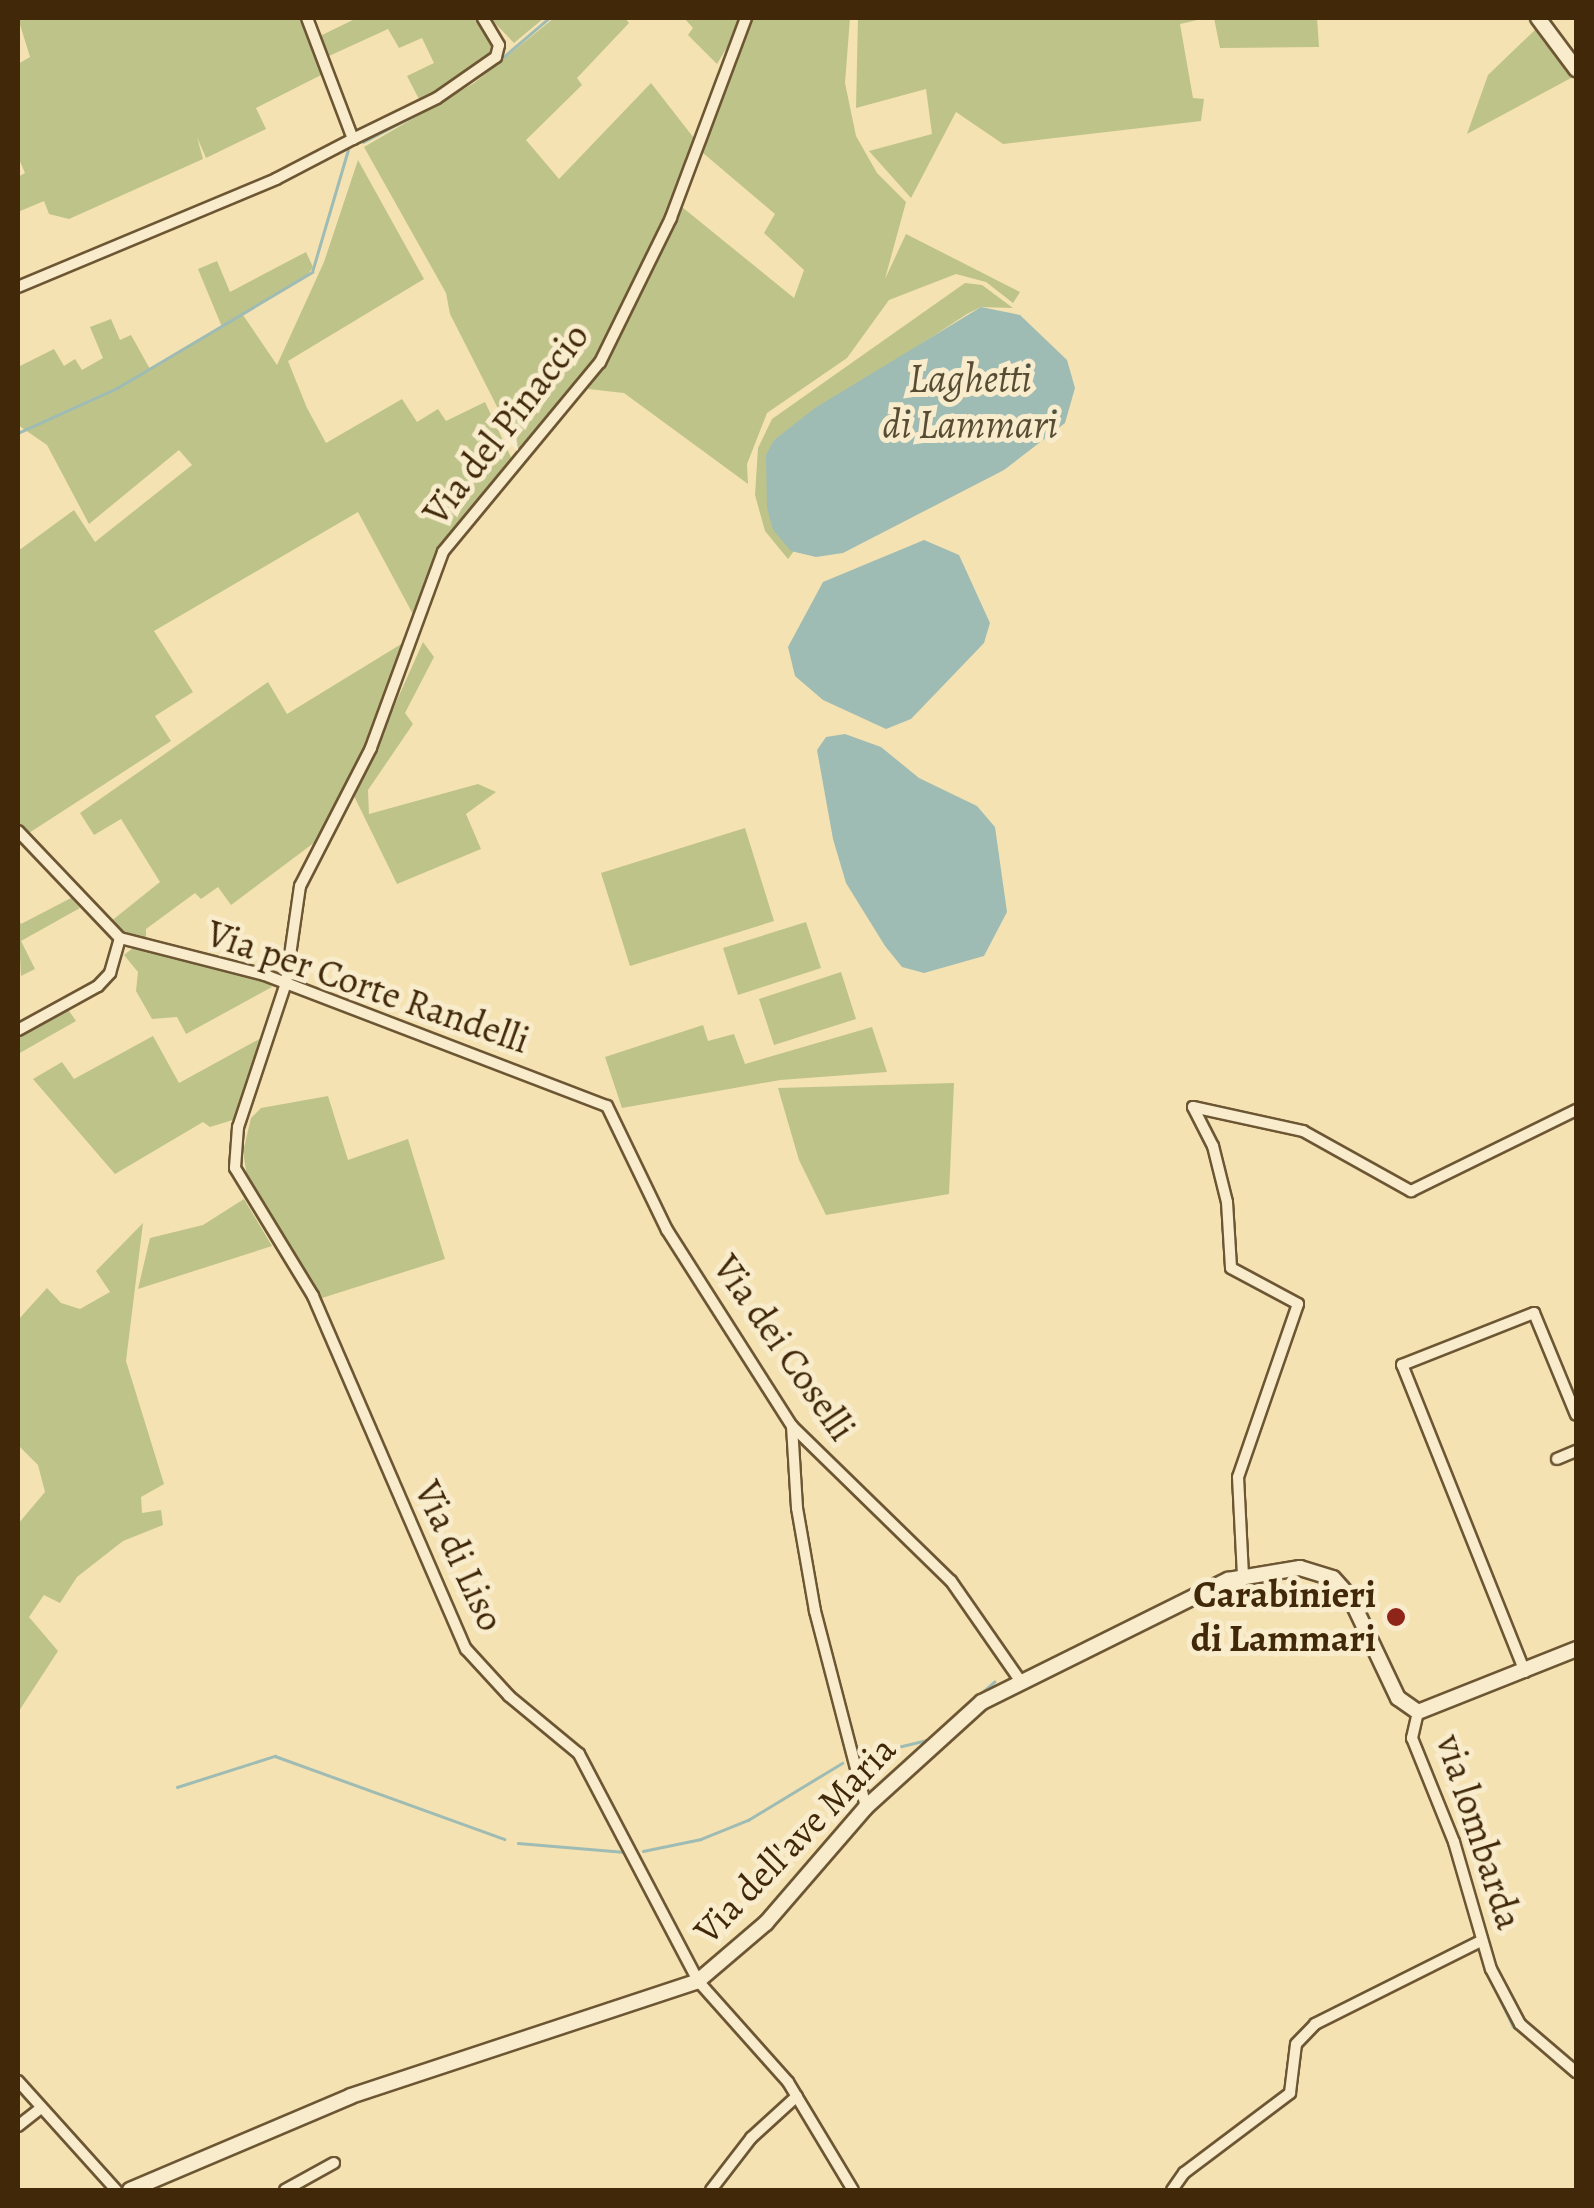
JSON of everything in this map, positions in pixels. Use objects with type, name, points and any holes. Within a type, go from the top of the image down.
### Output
[{"type":"street","points":[[307,18],[353,140]]},
{"type":"street","points":[[18,287],[276,179],[437,98],[496,57],[498,45],[483,18]]},
{"type":"street","name":"Via del Pinaccio","points":[[286,983],[311,855],[371,748],[443,552],[600,362],[671,218],[746,18]]},
{"type":"street","points":[[1538,18],[1576,69]]},
{"type":"street","points":[[18,831],[120,938],[110,972],[98,986],[18,1030]]},
{"type":"street","name":"Via per Corte Randelli","points":[[120,938],[286,983],[598,1100],[616,1116]]},
{"type":"street","name":"Via di Liso","points":[[286,983],[238,1127],[235,1168],[312,1296],[466,1649],[509,1696],[579,1754],[698,1981],[797,2096],[853,2190]]},
{"type":"street","points":[[1242,1575],[1238,1477],[1298,1304],[1231,1268],[1227,1202],[1213,1146],[1193,1107],[1303,1131],[1411,1191],[1576,1110]]},
{"type":"street","name":"Via dei Coselli","points":[[616,1116],[667,1230],[792,1426],[951,1581],[1019,1679]]},
{"type":"street","points":[[1526,1672],[1402,1365],[1534,1313],[1576,1415]]},
{"type":"street","points":[[792,1426],[796,1508],[816,1610],[866,1808]]},
{"type":"street","points":[[1557,1460],[1576,1452]]},
{"type":"street","name":"Via dell'ave Maria","points":[[130,2190],[352,2096],[698,1981],[766,1923],[866,1808],[962,1718],[1019,1679],[1242,1575],[1300,1568],[1333,1578],[1350,1597],[1398,1698],[1418,1712]]},
{"type":"street","name":"via lombarda","points":[[1576,1649],[1418,1712],[1412,1738],[1454,1842],[1480,1941],[1492,1969],[1520,2024],[1576,2072]]},
{"type":"street","name":"via lombarda","points":[[1172,2190],[1184,2173],[1290,2094],[1296,2044],[1315,2024],[1480,1941]]},
{"type":"street","points":[[18,2081],[116,2190]]},
{"type":"street","points":[[711,2190],[752,2138],[797,2096]]},
{"type":"street","points":[[18,2126],[41,2108]]},
{"type":"street","points":[[285,2190],[334,2163]]},
{"type":"green space","points":[[18,18],[303,18],[325,73],[256,108],[266,129],[206,158],[197,137],[203,159],[69,219],[49,214],[44,201],[18,212],[18,177],[25,173],[18,157],[18,64],[30,57]]},
{"type":"green space","points":[[357,18],[480,18],[495,52],[421,103],[407,76],[434,63],[422,38],[399,48],[388,29],[329,56],[320,36]]},
{"type":"green space","points":[[490,18],[544,18],[514,43]]},
{"type":"green space","points":[[554,18],[625,18],[629,23],[577,78],[582,85],[526,140],[559,179],[651,83],[697,142],[601,355],[519,450],[450,314],[446,293],[364,147],[474,83]]},
{"type":"green space","points":[[684,18],[745,18],[717,64],[688,35],[693,28]]},
{"type":"green space","points":[[753,18],[850,18],[845,83],[856,136],[877,173],[906,202],[885,279],[906,234],[1020,292],[1013,303],[986,282],[956,274],[889,300],[847,358],[767,413],[747,464],[748,484],[624,393],[588,389],[638,302],[682,207],[794,298],[804,270],[764,233],[775,214],[703,153]]},
{"type":"green space","points":[[858,18],[1206,18],[1180,24],[1193,98],[1204,99],[1201,121],[1003,144],[956,112],[911,198],[869,151],[932,134],[926,89],[856,108]]},
{"type":"green space","points":[[1214,18],[1317,18],[1319,47],[1220,48]]},
{"type":"green space","points":[[1535,30],[1571,78],[1467,134],[1488,75]]},
{"type":"green space","points":[[358,160],[424,279],[288,361],[307,408],[326,443],[402,399],[417,422],[438,409],[446,421],[485,402],[511,457],[442,547],[415,618],[358,512],[154,631],[193,692],[155,716],[171,741],[29,833],[18,824],[18,551],[74,510],[95,542],[192,465],[179,450],[89,524],[47,445],[18,425],[18,367],[54,349],[64,366],[75,359],[82,370],[103,358],[90,327],[111,319],[120,340],[131,335],[150,369],[222,327],[198,269],[217,261],[230,292],[306,252],[313,267],[307,276],[243,315],[277,365],[324,262]]},
{"type":"green space","points":[[965,283],[982,285],[1013,308],[981,307],[967,314],[774,440],[767,470],[794,551],[788,559],[765,531],[755,495],[758,448],[772,419]]},
{"type":"green space","points":[[416,635],[368,751],[315,842],[231,905],[218,887],[201,899],[195,893],[146,929],[146,942],[110,922],[160,882],[121,819],[94,835],[80,813],[268,682],[287,714]]},
{"type":"green space","points":[[423,642],[434,657],[405,713],[413,724],[368,790],[369,814],[478,784],[496,792],[466,814],[481,849],[397,884],[354,796]]},
{"type":"green space","points":[[745,828],[774,921],[630,966],[601,873]]},
{"type":"green space","points":[[71,898],[80,908],[21,941],[35,969],[21,976],[18,918],[21,924]]},
{"type":"green space","points":[[806,922],[821,968],[738,995],[723,948]]},
{"type":"green space","points":[[133,948],[264,980],[272,987],[186,1034],[177,1017],[152,1019],[136,991],[138,972],[124,955]]},
{"type":"green space","points":[[841,972],[856,1019],[774,1045],[759,999]]},
{"type":"green space","points":[[67,1008],[76,1021],[18,1054],[18,1036]]},
{"type":"green space","points":[[703,1025],[708,1041],[734,1034],[745,1064],[872,1027],[887,1072],[780,1080],[622,1108],[605,1057]]},
{"type":"green space","points":[[153,1036],[179,1083],[263,1037],[236,1119],[210,1127],[203,1122],[115,1174],[33,1079],[62,1062],[74,1079]]},
{"type":"green space","points":[[954,1083],[949,1194],[826,1215],[799,1160],[778,1088]]},
{"type":"green space","points":[[328,1096],[348,1160],[408,1139],[445,1259],[322,1298],[248,1182],[243,1152],[251,1118],[261,1108]]},
{"type":"green space","points":[[244,1199],[272,1246],[138,1289],[150,1238],[203,1225]]},
{"type":"green space","points":[[143,1223],[126,1361],[164,1484],[141,1497],[142,1513],[161,1510],[163,1525],[123,1541],[77,1577],[60,1603],[44,1595],[29,1617],[58,1651],[19,1711],[18,1524],[45,1492],[38,1465],[18,1445],[18,1320],[47,1288],[61,1303],[80,1309],[110,1292],[96,1271]]},
{"type":"water","name":"Laghetti di Lammari","points":[[981,307],[1020,315],[1067,360],[1075,388],[1065,423],[1004,470],[843,553],[816,557],[791,551],[773,530],[767,508],[766,455],[774,440],[815,408]]},
{"type":"water","name":"Laghetti di Lammari","points":[[924,540],[959,555],[990,623],[984,643],[911,719],[886,729],[823,700],[795,676],[788,647],[823,582]]},
{"type":"water","points":[[845,734],[881,747],[919,778],[977,806],[995,827],[1007,912],[984,956],[924,973],[902,967],[885,946],[846,883],[833,839],[817,750],[826,737]]},
{"type":"waterway","points":[[501,59],[549,18]]},
{"type":"waterway","points":[[456,91],[490,67]]},
{"type":"waterway","points":[[363,142],[432,106]]},
{"type":"waterway","points":[[18,433],[117,388],[312,272],[348,150]]},
{"type":"waterway","points":[[877,1752],[927,1740],[994,1682]]},
{"type":"waterway","points":[[177,1787],[275,1756],[504,1839]]},
{"type":"waterway","points":[[643,1851],[701,1839],[748,1820],[842,1763]]},
{"type":"waterway","points":[[518,1843],[625,1852]]},
{"type":"waterway","points":[[1493,1984],[1513,2026],[1548,2054]]},
{"type":"place","name":"Carabinieri di Lammari","points":[[1396,1617]]}]
